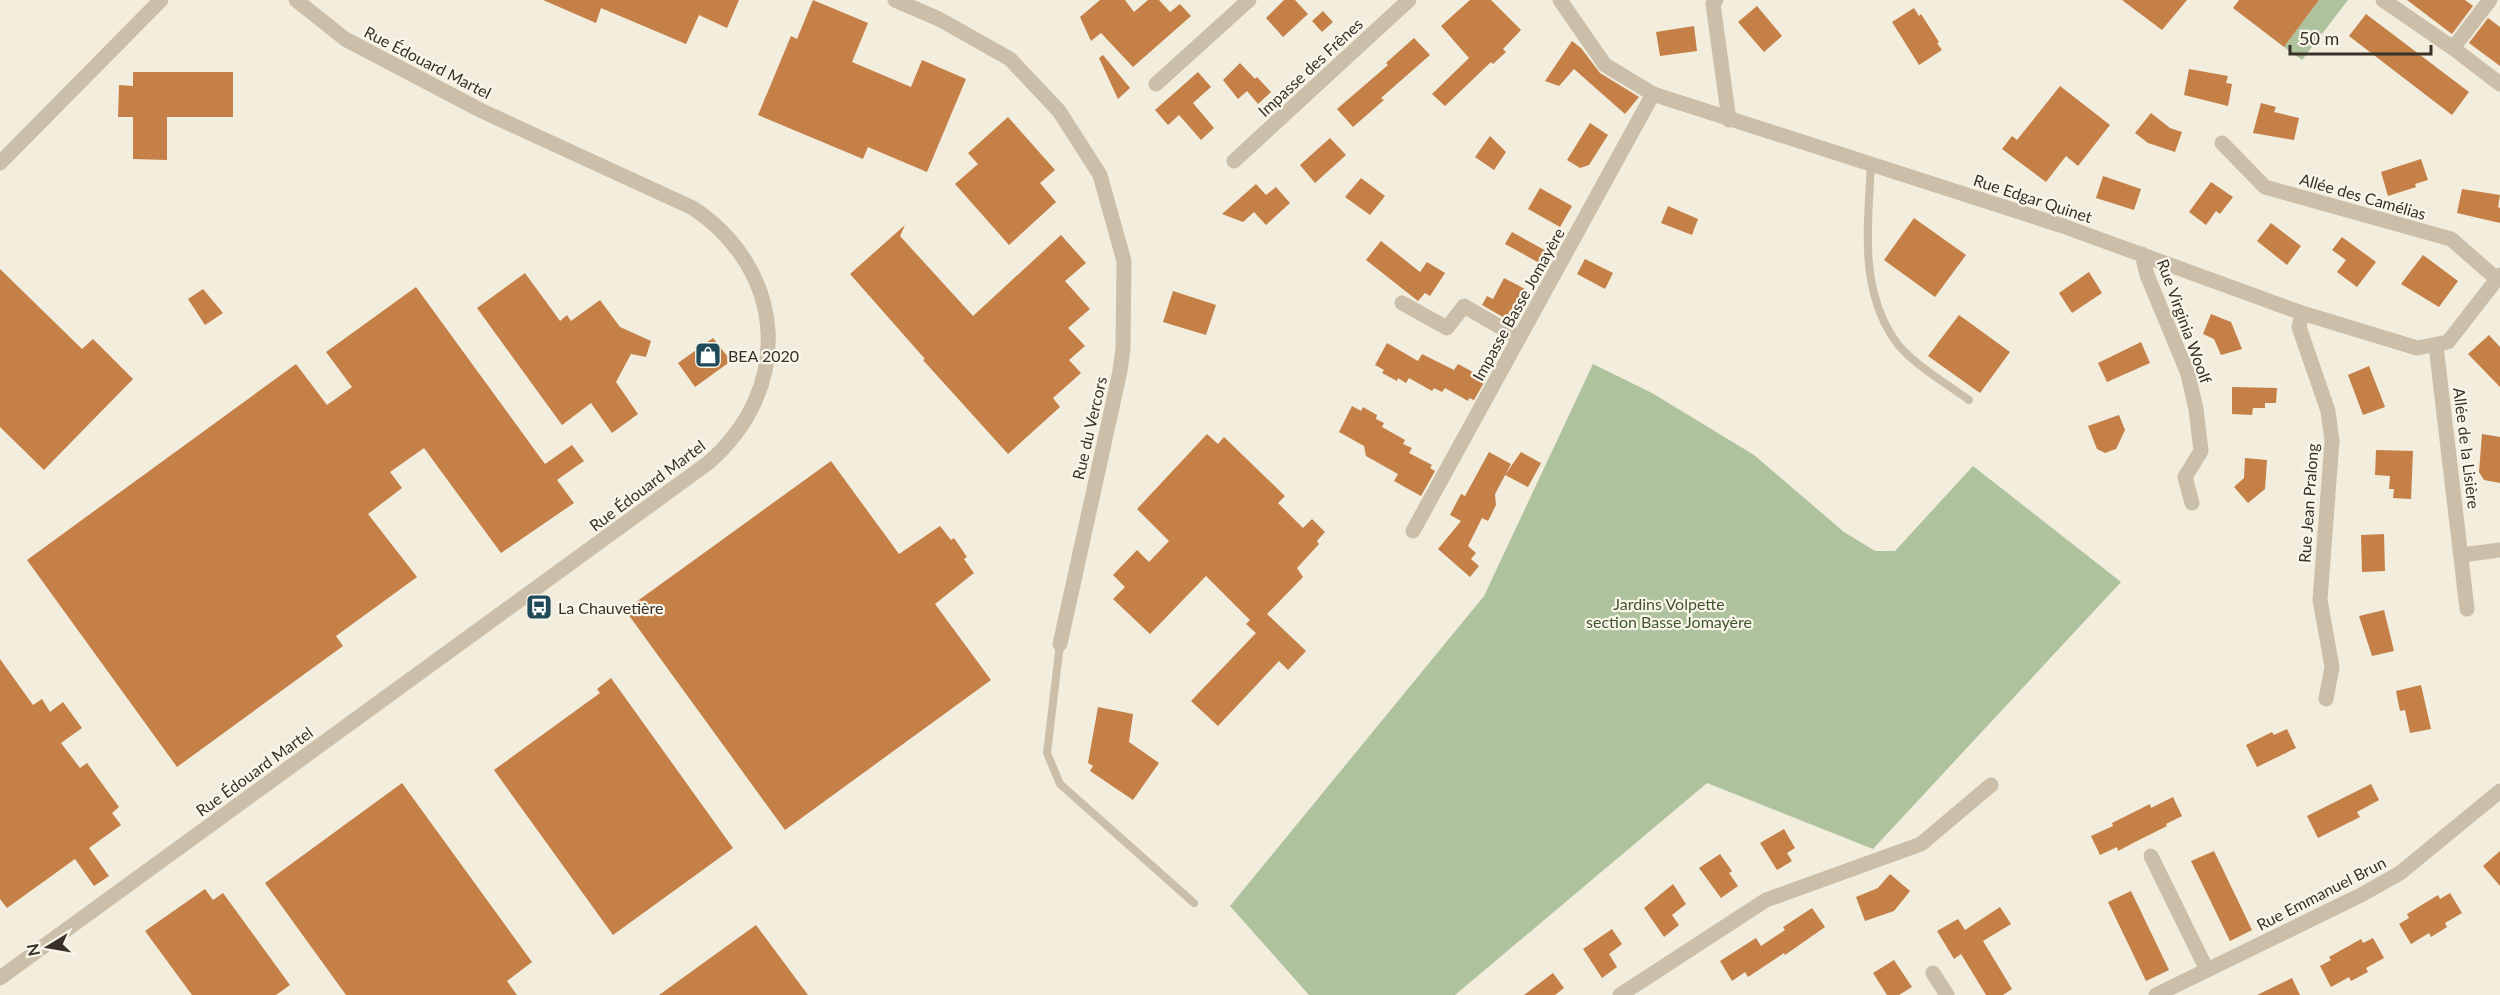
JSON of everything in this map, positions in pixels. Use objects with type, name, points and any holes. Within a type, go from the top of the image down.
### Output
[{"type":"street","points":[[0,163],[161,0]]},
{"type":"street","name":"Rue Édouard Martel","points":[[0,978],[708,463],[728,446],[738,433],[758,396],[768,365],[768,327],[761,296],[751,268],[733,243],[712,221],[693,208],[482,111],[345,39],[296,0]]},
{"type":"street","name":"Rue du Vercors","points":[[896,0],[939,19],[1010,59],[1059,111],[1100,175],[1124,261],[1124,349],[1060,645]]},
{"type":"street","points":[[1156,84],[1249,0]]},
{"type":"street","name":"Impasse des Frênes","points":[[1234,160],[1410,0]]},
{"type":"street","name":"Rue Edgar Quinet","points":[[1560,0],[1605,65],[1653,93],[1729,120],[2063,226],[2302,313],[2417,348],[2436,346]]},
{"type":"street","points":[[1716,0],[1713,4],[1729,120]]},
{"type":"street","points":[[2383,0],[2454,48],[2500,84]]},
{"type":"street","points":[[2454,48],[2490,0]]},
{"type":"street","name":"Impasse Basse Jomayère","points":[[1413,531],[1653,93]]},
{"type":"street","name":"Allée des Camélias","points":[[2222,143],[2265,187],[2451,239],[2499,277]]},
{"type":"street","name":"Rue Virginia Woolf","points":[[2142,254],[2147,275],[2188,374],[2196,409],[2201,452],[2185,477],[2192,503]]},
{"type":"street","points":[[2436,346],[2448,342],[2499,277]]},
{"type":"street","points":[[1402,303],[1447,328],[1464,306],[1519,338]]},
{"type":"street","name":"Rue Jean Pralong","points":[[2302,313],[2299,327],[2328,411],[2332,441],[2320,600],[2332,667],[2326,699]]},
{"type":"street","name":"Allée de la Lisière","points":[[2436,346],[2467,609]]},
{"type":"street","points":[[2462,555],[2500,550]]},
{"type":"street","points":[[1620,995],[1766,900],[1921,844],[1992,784]]},
{"type":"street","name":"Rue Emmanuel Brun","points":[[2156,995],[2361,895],[2400,873],[2500,790]]},
{"type":"street","points":[[2151,856],[2207,970]]},
{"type":"street","points":[[1933,973],[1947,995]]},
{"type":"lane","points":[[1871,165],[1866,252],[1872,285],[1881,313],[1894,340],[1916,361],[1969,400]]},
{"type":"lane","name":"Rue du Vercors","points":[[1060,645],[1047,753],[1060,784],[1194,903]]},
{"type":"green space","points":[[2319,0],[2348,0],[2302,60],[2284,47]]},
{"type":"green space","name":"Jardins Volpette section Basse Jomayère","points":[[1593,364],[1652,393],[1754,455],[1844,532],[1875,551],[1895,551],[1973,466],[2121,582],[1873,849],[1707,783],[1455,995],[1309,995],[1230,906],[1484,596]]},
{"type":"building","points":[[543,0],[739,0],[727,28],[699,15],[686,44],[601,8],[596,23]]},
{"type":"building","points":[[813,0],[868,23],[852,62],[911,87],[922,60],[966,79],[927,172],[868,147],[863,159],[758,115],[791,36],[797,39]]},
{"type":"building","points":[[1100,0],[1125,0],[1134,12],[1148,0],[1159,0],[1170,12],[1180,4],[1191,16],[1133,67],[1101,33],[1091,41],[1080,17]]},
{"type":"building","points":[[1284,0],[1295,0],[1308,14],[1283,37],[1266,18]]},
{"type":"building","points":[[1470,0],[1491,0],[1521,30],[1503,49],[1506,52],[1493,64],[1491,62],[1445,106],[1432,94],[1469,58],[1441,26]]},
{"type":"building","points":[[2122,0],[2187,0],[2162,30]]},
{"type":"building","points":[[2239,0],[2319,0],[2284,47],[2233,8]]},
{"type":"building","points":[[2407,0],[2465,0],[2473,6],[2452,34]]},
{"type":"building","points":[[1757,6],[1782,36],[1764,52],[1738,22]]},
{"type":"building","points":[[1914,8],[1919,16],[1921,14],[1942,50],[1919,65],[1892,22]]},
{"type":"building","points":[[1323,11],[1333,22],[1322,32],[1312,21]]},
{"type":"building","points":[[2366,14],[2469,92],[2452,115],[2349,36]]},
{"type":"building","points":[[2488,18],[2500,27],[2500,66],[2469,43]]},
{"type":"building","points":[[1694,26],[1697,51],[1660,56],[1656,32]]},
{"type":"building","points":[[1414,38],[1430,55],[1381,98],[1384,100],[1353,127],[1337,109],[1388,65],[1386,63]]},
{"type":"building","points":[[1572,41],[1581,48],[1600,73],[1639,97],[1625,114],[1574,69],[1559,86],[1545,81]]},
{"type":"building","points":[[1103,55],[1130,88],[1118,99],[1099,58]]},
{"type":"building","points":[[1240,63],[1271,92],[1258,104],[1247,91],[1238,99],[1223,80]]},
{"type":"building","points":[[2189,69],[2228,76],[2226,83],[2232,84],[2228,106],[2184,95]]},
{"type":"building","points":[[133,72],[233,72],[233,117],[167,117],[167,160],[133,159],[133,117],[118,117],[119,85],[133,86]]},
{"type":"building","points":[[1198,72],[1211,87],[1193,103],[1214,128],[1201,140],[1179,115],[1168,125],[1155,110]]},
{"type":"building","points":[[2060,86],[2110,125],[2078,166],[2066,156],[2046,182],[2002,149],[2012,136],[2017,140]]},
{"type":"building","points":[[2261,103],[2276,107],[2274,112],[2299,118],[2294,140],[2253,133]]},
{"type":"building","points":[[2151,113],[2170,128],[2182,132],[2175,152],[2148,143],[2135,133]]},
{"type":"building","points":[[1008,117],[1055,170],[1040,183],[1056,202],[1009,245],[955,184],[978,164],[968,153]]},
{"type":"building","points":[[1590,123],[1608,135],[1589,165],[1580,168],[1567,160]]},
{"type":"building","points":[[1490,136],[1506,152],[1494,170],[1475,157]]},
{"type":"building","points":[[1330,138],[1346,155],[1315,183],[1300,165]]},
{"type":"building","points":[[2421,159],[2428,180],[2415,184],[2416,187],[2388,196],[2381,172]]},
{"type":"building","points":[[2103,176],[2141,189],[2134,210],[2096,198]]},
{"type":"building","points":[[1361,178],[1385,196],[1370,215],[1345,197]]},
{"type":"building","points":[[2211,182],[2233,197],[2220,214],[2216,211],[2206,225],[2189,212]]},
{"type":"building","points":[[1256,184],[1266,195],[1276,187],[1290,203],[1266,225],[1254,212],[1243,222],[1222,214]]},
{"type":"building","points":[[1540,188],[1572,206],[1560,227],[1528,209]]},
{"type":"building","points":[[2462,189],[2500,195],[2498,207],[2500,208],[2500,223],[2457,213]]},
{"type":"building","points":[[1668,206],[1698,219],[1692,235],[1661,223]]},
{"type":"building","points":[[1914,218],[1966,255],[1935,297],[1884,260]]},
{"type":"building","points":[[2271,223],[2301,246],[2287,265],[2257,241]]},
{"type":"building","points":[[905,225],[900,236],[973,316],[1061,235],[1086,263],[1065,281],[1090,309],[1068,328],[1085,346],[1069,360],[1081,373],[1053,398],[1060,407],[1008,454],[923,360],[925,359],[850,274]]},
{"type":"building","points":[[1512,232],[1550,253],[1543,265],[1505,244]]},
{"type":"building","points":[[2342,237],[2376,262],[2357,287],[2337,272],[2346,260],[2332,250]]},
{"type":"building","points":[[1381,241],[1420,272],[1427,262],[1445,273],[1430,296],[1425,293],[1418,301],[1366,260]]},
{"type":"building","points":[[2423,255],[2458,281],[2439,307],[2401,284]]},
{"type":"building","points":[[1585,259],[1613,273],[1605,289],[1577,274]]},
{"type":"building","points":[[0,269],[82,349],[93,339],[133,379],[44,470],[0,427]]},
{"type":"building","points":[[2089,272],[2102,293],[2072,313],[2059,293]]},
{"type":"building","points":[[525,273],[560,321],[567,315],[571,321],[600,300],[620,327],[651,341],[646,357],[631,354],[616,382],[638,414],[612,433],[591,403],[562,425],[477,308]]},
{"type":"building","points":[[1504,278],[1525,289],[1508,320],[1482,305],[1487,296],[1493,299]]},
{"type":"building","points":[[416,287],[545,464],[572,445],[584,461],[557,480],[574,503],[501,553],[424,448],[390,472],[402,488],[368,514],[417,577],[336,636],[343,646],[177,767],[27,560],[296,364],[327,405],[352,387],[326,352]]},
{"type":"building","points":[[203,289],[223,313],[205,325],[188,299]]},
{"type":"building","points":[[1173,291],[1216,305],[1206,335],[1163,322]]},
{"type":"building","points":[[2211,314],[2231,322],[2242,349],[2221,355],[2214,339],[2203,334]]},
{"type":"building","points":[[1959,315],[2010,352],[1980,393],[1928,356]]},
{"type":"building","points":[[2489,335],[2500,347],[2500,387],[2468,354]]},
{"type":"building","name":"BEA 2020","points":[[713,338],[731,361],[695,387],[678,363]]},
{"type":"building","points":[[2141,342],[2150,363],[2107,382],[2098,363]]},
{"type":"building","points":[[1387,343],[1418,361],[1422,354],[1454,370],[1458,364],[1486,379],[1474,400],[1469,398],[1468,401],[1445,388],[1442,392],[1434,388],[1432,391],[1409,378],[1406,383],[1398,378],[1397,381],[1382,373],[1384,370],[1375,365]]},
{"type":"building","points":[[2369,366],[2385,407],[2363,415],[2348,375]]},
{"type":"building","points":[[2232,387],[2277,388],[2276,403],[2265,403],[2265,408],[2253,408],[2252,415],[2232,414]]},
{"type":"building","points":[[1352,406],[1361,411],[1363,407],[1377,415],[1376,419],[1384,423],[1382,427],[1405,440],[1403,444],[1412,448],[1409,453],[1432,465],[1430,468],[1435,471],[1421,496],[1394,481],[1398,474],[1366,456],[1364,446],[1339,432]]},
{"type":"building","points":[[2119,415],[2125,430],[2116,449],[2105,453],[2097,449],[2088,426]]},
{"type":"building","points":[[1207,434],[1218,444],[1224,437],[1285,496],[1278,503],[1303,528],[1312,519],[1325,532],[1317,541],[1319,544],[1297,568],[1303,577],[1267,614],[1306,651],[1288,670],[1279,661],[1218,726],[1191,701],[1256,633],[1246,624],[1250,620],[1206,576],[1150,634],[1113,599],[1125,587],[1113,575],[1137,550],[1149,562],[1169,541],[1137,509]]},
{"type":"building","points":[[2482,434],[2500,437],[2500,483],[2484,480],[2479,472]]},
{"type":"building","points":[[2376,450],[2413,451],[2411,499],[2393,498],[2394,489],[2389,489],[2390,476],[2375,475]]},
{"type":"building","points":[[1489,452],[1511,464],[1495,494],[1496,505],[1488,521],[1482,518],[1468,546],[1476,553],[1471,559],[1479,566],[1470,577],[1438,549],[1461,521],[1450,515],[1461,494],[1465,496]]},
{"type":"building","points":[[1521,452],[1541,463],[1528,487],[1505,475]]},
{"type":"building","points":[[2245,458],[2267,460],[2265,489],[2248,503],[2234,487],[2244,478]]},
{"type":"building","points":[[831,461],[899,554],[940,526],[951,540],[954,538],[967,557],[964,559],[974,573],[935,604],[991,680],[785,830],[625,610]]},
{"type":"building","points":[[2384,534],[2385,571],[2362,572],[2361,535]]},
{"type":"building","points":[[2384,610],[2394,651],[2372,656],[2359,616]]},
{"type":"building","points":[[0,659],[33,705],[42,699],[50,712],[63,702],[82,728],[61,743],[80,768],[87,763],[119,807],[112,813],[121,825],[89,848],[109,876],[94,886],[75,859],[7,908],[0,899]]},
{"type":"building","points":[[611,678],[733,848],[613,935],[494,770],[600,693],[597,689]]},
{"type":"building","points":[[2421,685],[2431,729],[2410,733],[2405,710],[2400,711],[2396,691]]},
{"type":"building","points":[[1098,707],[1133,714],[1129,742],[1159,763],[1133,800],[1090,771],[1093,766],[1088,763]]},
{"type":"building","points":[[2287,729],[2296,748],[2257,767],[2246,745],[2272,732],[2274,735]]},
{"type":"building","points":[[402,783],[532,962],[507,981],[517,995],[346,995],[265,883]]},
{"type":"building","points":[[2371,784],[2379,800],[2357,812],[2360,817],[2318,838],[2307,816]]},
{"type":"building","points":[[2173,797],[2182,816],[2118,851],[2117,847],[2100,855],[2091,836],[2150,804],[2151,808]]},
{"type":"building","points":[[1784,829],[1795,848],[1787,853],[1792,861],[1777,870],[1760,843]]},
{"type":"building","points":[[2214,851],[2252,930],[2230,941],[2191,861]]},
{"type":"building","points":[[2500,851],[2500,886],[2483,866]]},
{"type":"building","points":[[1720,854],[1732,871],[1729,873],[1738,886],[1721,898],[1699,868]]},
{"type":"building","points":[[1890,874],[1910,891],[1894,911],[1865,921],[1856,897],[1878,888]]},
{"type":"building","points":[[1673,884],[1686,904],[1672,915],[1679,925],[1664,937],[1644,908]]},
{"type":"building","points":[[205,889],[213,900],[223,893],[290,985],[276,995],[192,995],[145,931]]},
{"type":"building","points":[[2131,891],[2169,970],[2146,981],[2108,902]]},
{"type":"building","points":[[2450,893],[2462,913],[2445,923],[2447,927],[2431,937],[2429,933],[2411,944],[2399,924],[2409,918],[2407,914],[2438,895],[2440,899]]},
{"type":"building","points":[[2000,907],[2011,924],[1983,941],[2012,989],[2003,995],[1986,995],[1961,954],[1954,959],[1937,931],[1958,919],[1965,930]]},
{"type":"building","points":[[1812,908],[1825,927],[1748,977],[1745,972],[1732,981],[1720,961],[1756,938],[1761,946],[1785,930],[1783,927]]},
{"type":"building","points":[[756,925],[808,995],[659,995]]},
{"type":"building","points":[[1612,929],[1622,944],[1609,954],[1617,967],[1602,978],[1583,949]]},
{"type":"building","points":[[2373,938],[2384,958],[2366,968],[2368,972],[2351,981],[2349,977],[2331,987],[2320,966],[2331,960],[2329,957],[2361,939],[2363,943]]},
{"type":"building","points":[[1894,960],[1912,987],[1899,995],[1887,995],[1873,973]]},
{"type":"building","points":[[1553,973],[1564,988],[1555,995],[1524,995]]},
{"type":"building","points":[[2292,978],[2300,995],[2257,995]]},
{"type":"place","name":"BEA 2020","points":[[708,355]]},
{"type":"place","name":"La Chauvetière","points":[[539,607]]}]
